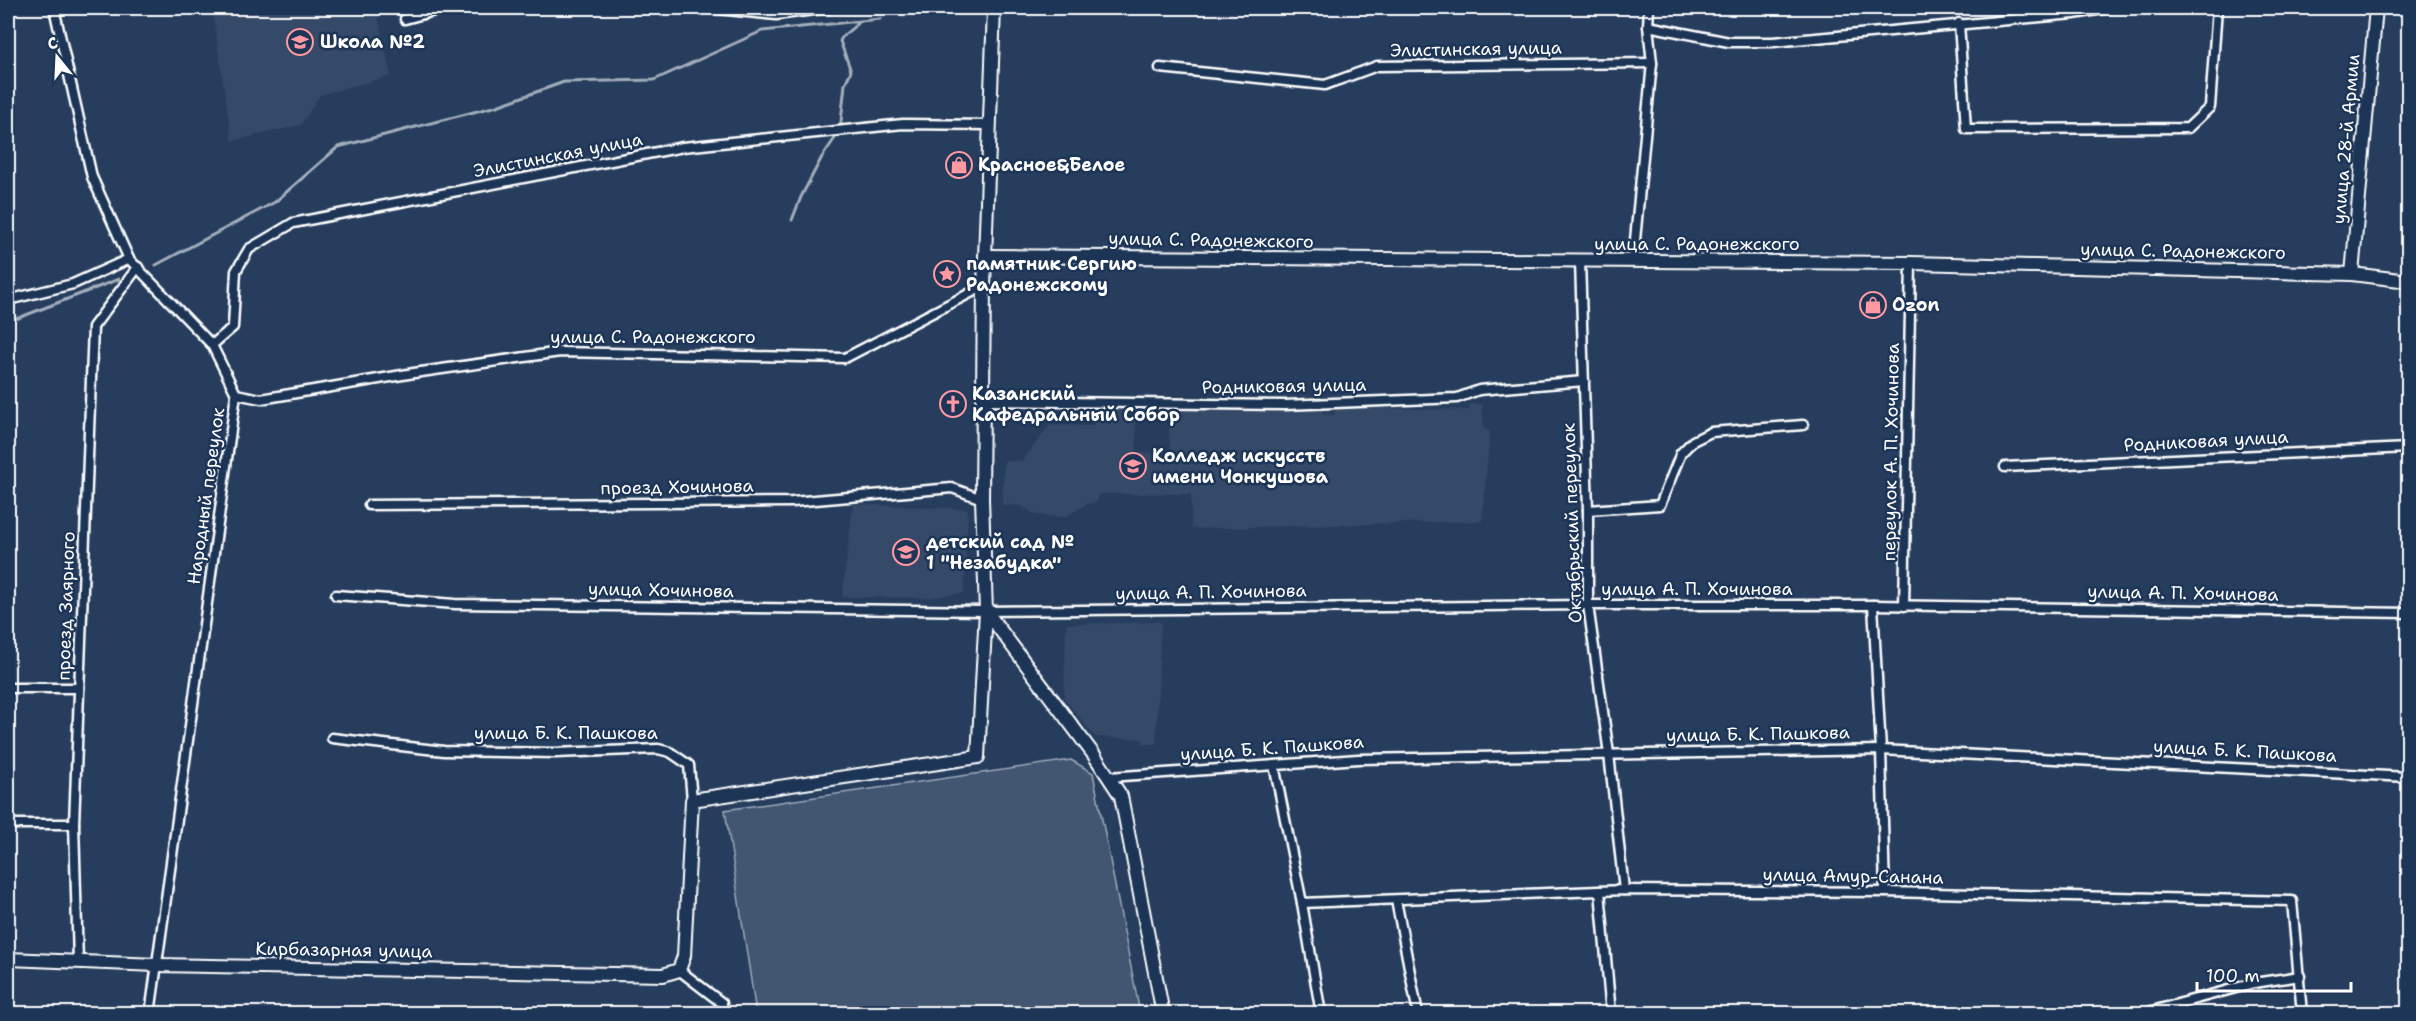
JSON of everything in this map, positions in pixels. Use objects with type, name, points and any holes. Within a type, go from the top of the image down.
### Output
[{"type":"street","name":"Народный переулок","points":[[54,8],[92,177],[129,259],[212,345],[236,394],[150,1014]]},
{"type":"street","points":[[405,19],[446,8]]},
{"type":"street","points":[[707,8],[776,15],[829,8]]},
{"type":"street","points":[[723,1014],[722,1003],[679,970],[684,956],[692,800],[978,757],[986,611],[982,499],[984,285],[994,8]]},
{"type":"street","points":[[1633,261],[1652,63],[1648,26],[1649,8]]},
{"type":"street","points":[[1648,26],[1730,42],[1773,42],[2074,14],[2109,8]]},
{"type":"street","points":[[1959,23],[1966,129],[2188,128],[2210,106],[2217,8]]},
{"type":"street","name":"улица 28-й Армии","points":[[2352,273],[2376,8]]},
{"type":"street","name":"Элистинская улица","points":[[1160,68],[1325,85],[1377,66],[1652,63]]},
{"type":"street","name":"Элистинская улица","points":[[212,345],[233,327],[236,272],[249,249],[293,223],[683,147],[903,124],[990,125]]},
{"type":"street","name":"улица С. Радонежского","points":[[985,255],[1911,263],[2352,273],[2409,281]]},
{"type":"street","points":[[8,300],[73,284],[129,259]]},
{"type":"street","name":"Октябрьский переулок","points":[[1580,261],[1588,510],[1588,605],[1609,754],[1624,890]]},
{"type":"street","name":"переулок А. П. Хочинова","points":[[1904,606],[1911,263]]},
{"type":"street","name":"проезд Заярного","points":[[78,962],[74,824],[93,327],[138,267]]},
{"type":"street","name":"улица С. Радонежского","points":[[236,394],[261,399],[414,373],[560,352],[845,358],[984,285]]},
{"type":"street","name":"Родниковая улица","points":[[983,401],[1285,405],[1457,398],[1479,390],[1584,381]]},
{"type":"street","points":[[1588,510],[1660,505],[1681,453],[1693,441],[1711,432],[1803,425]]},
{"type":"street","name":"Родниковая улица","points":[[2005,467],[2409,448]]},
{"type":"street","name":"проезд Хочинова","points":[[369,505],[792,502],[952,488],[982,499]]},
{"type":"street","name":"улица Хочинова","points":[[336,595],[455,604],[986,611]]},
{"type":"street","name":"улица А. П. Хочинова","points":[[986,611],[1588,605],[1873,605],[2409,613]]},
{"type":"street","points":[[1873,605],[1881,750],[1885,892]]},
{"type":"street","points":[[986,611],[1121,796],[1163,1014]]},
{"type":"street","points":[[8,688],[79,688]]},
{"type":"street","name":"улица Б. К. Пашкова","points":[[332,738],[444,751],[555,753],[658,749],[670,752],[689,765],[692,800]]},
{"type":"street","name":"улица Б. К. Пашкова","points":[[1109,777],[1358,759],[1881,750],[2409,777]]},
{"type":"street","points":[[1274,765],[1302,903],[1321,1014]]},
{"type":"street","points":[[8,824],[74,824]]},
{"type":"street","name":"улица Амур-Санана","points":[[1302,903],[1624,890],[1885,892],[2292,902],[2302,1014]]},
{"type":"street","points":[[1600,891],[1611,1014]]},
{"type":"street","points":[[1396,900],[1418,1014]]},
{"type":"street","name":"Кирбазарная улица","points":[[8,959],[157,965],[663,975],[679,970]]},
{"type":"street","points":[[2141,1014],[2254,983],[2300,976]]},
{"type":"shaded area","name":"Школа №2","points":[[212,8],[376,8],[391,76],[320,95],[301,125],[232,141]]},
{"type":"shaded area","points":[[1470,404],[1482,404],[1484,429],[1490,431],[1482,521],[1191,529],[1191,494],[1098,494],[1097,502],[1087,504],[1065,517],[1036,515],[1021,506],[1002,505],[1004,461],[1022,461],[1050,425],[1093,426],[1095,410],[1135,407],[1137,453],[1170,453],[1168,407],[1266,409],[1323,407],[1322,414],[1334,415],[1335,407],[1469,410]]},
{"type":"shaded area","name":"детский сад № 1 \"Незабудка\"","points":[[853,504],[968,509],[964,593],[928,598],[842,597]]},
{"type":"shaded area","points":[[1161,622],[1156,744],[1143,744],[1143,739],[1095,737],[1064,698],[1066,624]]},
{"type":"shaded area","points":[[1071,760],[1093,773],[1140,1013],[756,1013],[725,810]]},
{"type":"waterway","points":[[156,265],[275,202],[338,147],[497,106],[564,82],[654,80],[762,31],[880,19]]},
{"type":"waterway","points":[[792,220],[822,157],[840,131],[845,84],[851,71],[840,41],[858,22]]},
{"type":"waterway","points":[[8,322],[119,279]]},
{"type":"place","name":"Школа №2","points":[[300,42]]},
{"type":"place","name":"Красное&Белое","points":[[959,165]]},
{"type":"place","name":"памятник Сергию Радонежскому","points":[[947,274]]},
{"type":"place","name":"Ozon","points":[[1873,305]]},
{"type":"place","name":"Казанский Кафедральный Собор","points":[[953,404]]},
{"type":"place","name":"Колледж искусств имени Чонкушова","points":[[1133,466]]},
{"type":"place","name":"детский сад № 1 \"Незабудка\"","points":[[906,552]]}]
